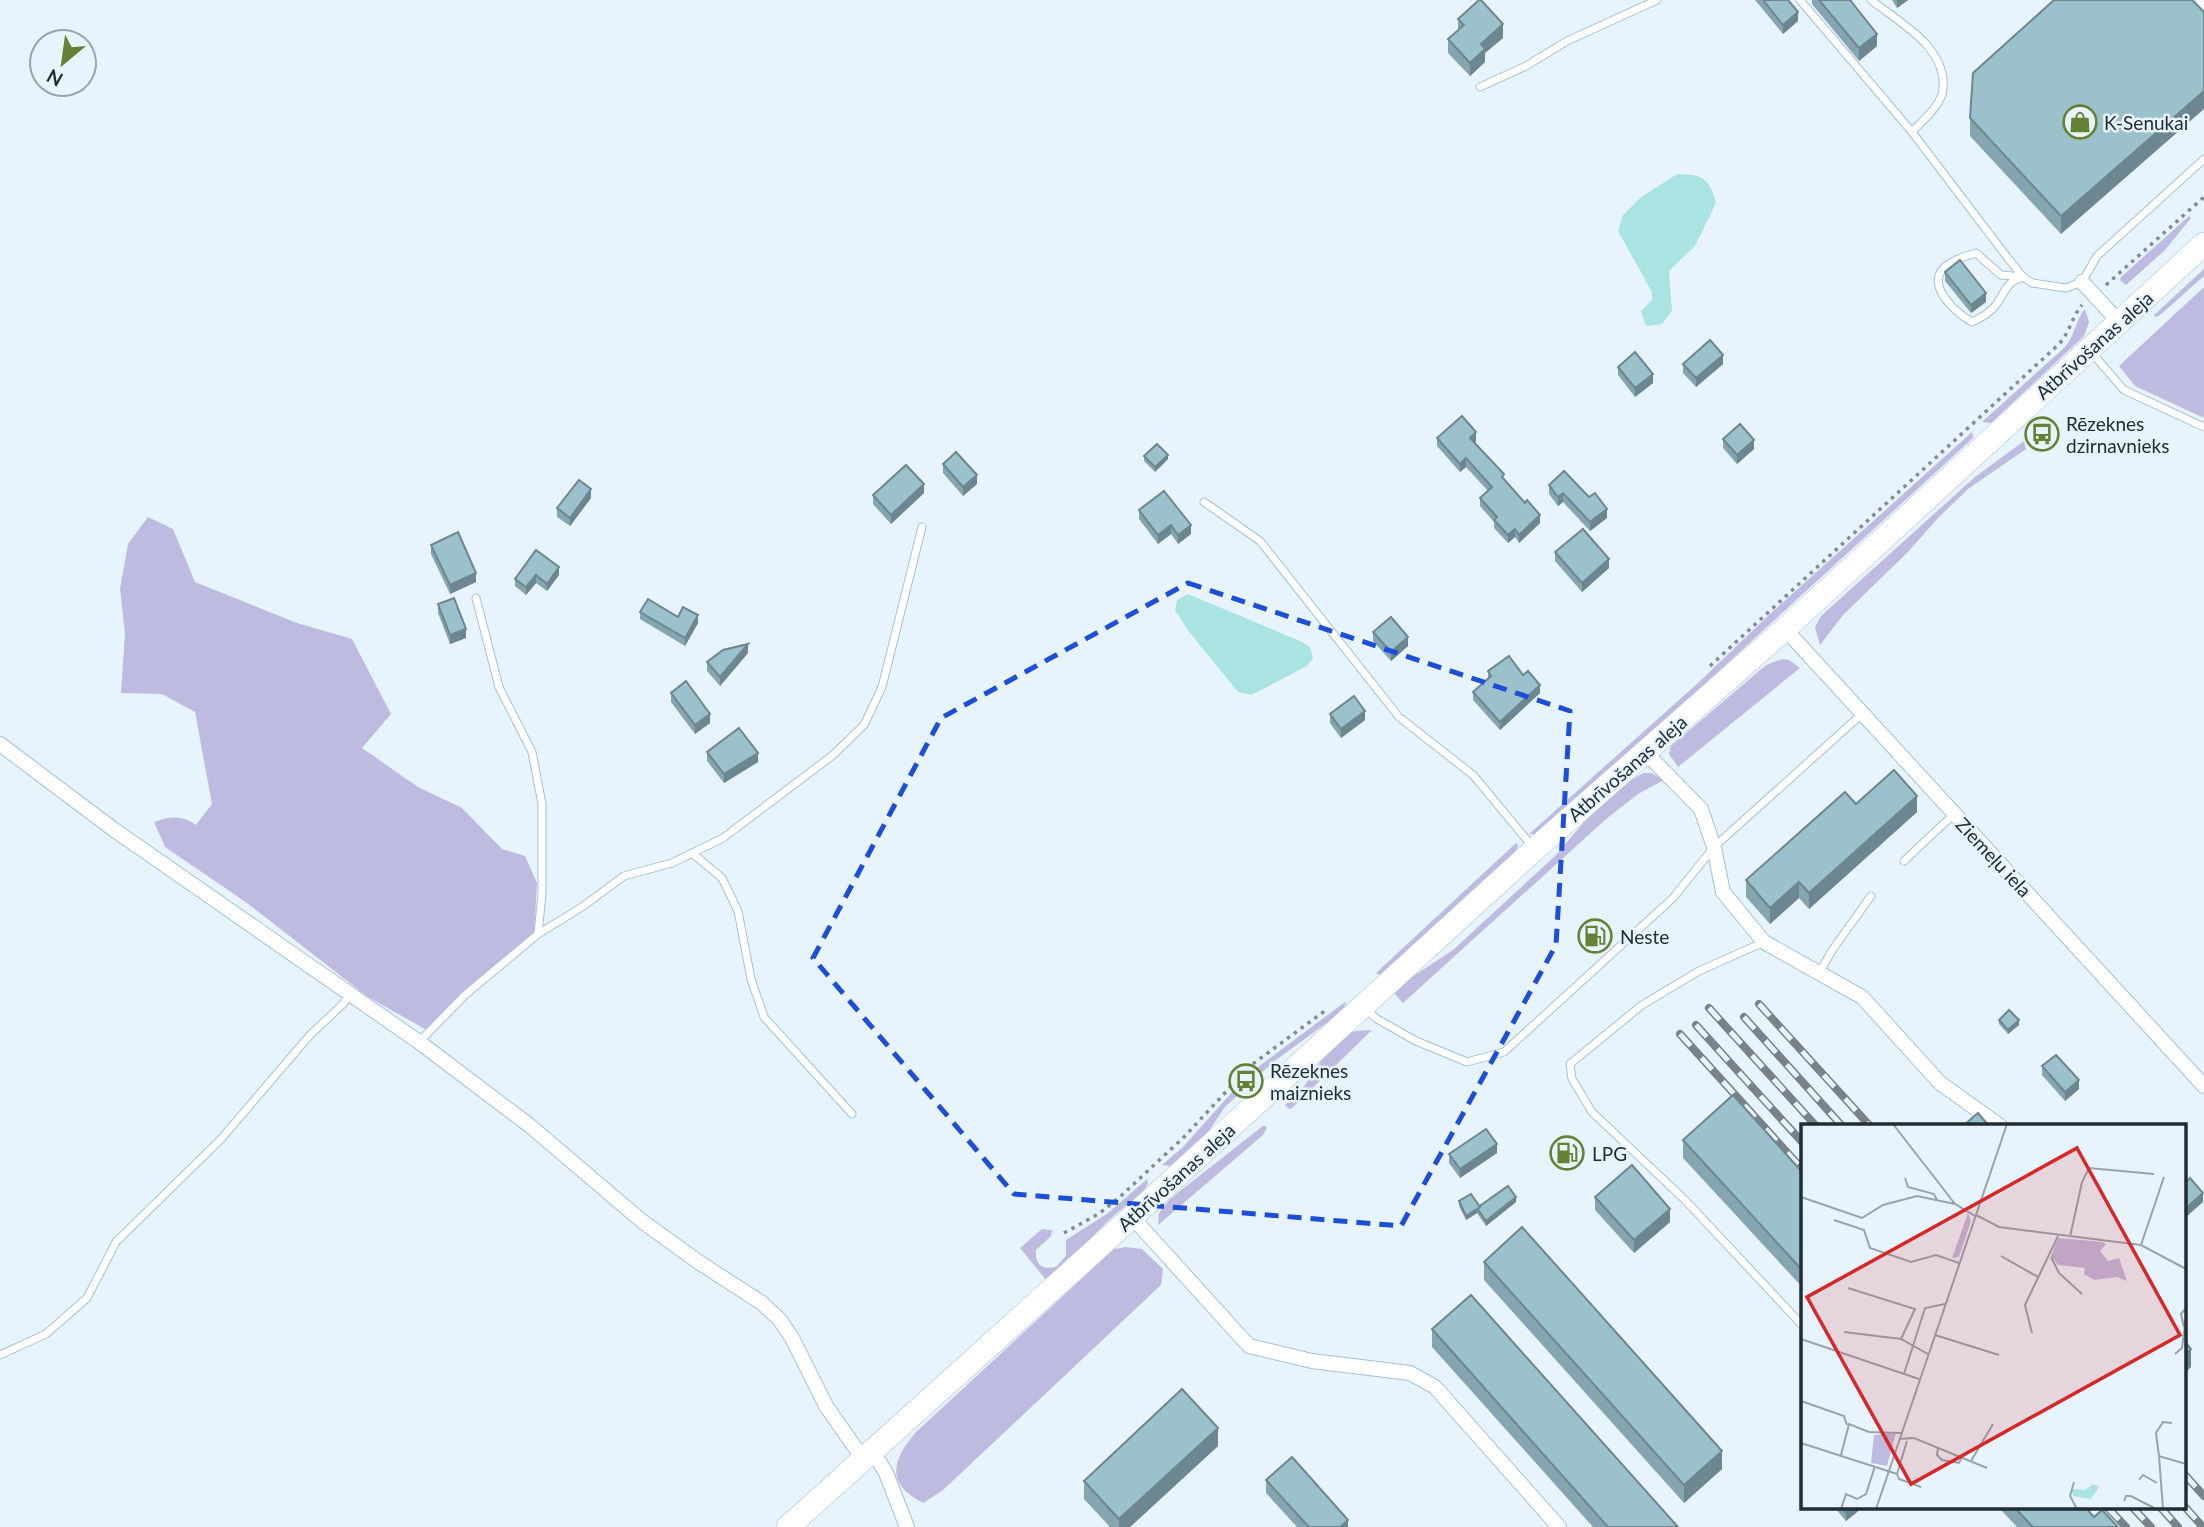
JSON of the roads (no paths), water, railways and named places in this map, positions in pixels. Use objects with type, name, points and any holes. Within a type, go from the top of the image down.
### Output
[{"type":"main road","name":"Atbrīvošanas aleja","points":[[788,1527],[1535,849],[1785,629],[2204,244]]},
{"type":"street","points":[[2082,282],[2119,322]]},
{"type":"street","name":"Ziemeļu iela","points":[[1785,629],[2204,1086]]},
{"type":"street","points":[[0,744],[113,829],[351,992],[419,1042],[529,1125],[651,1228],[771,1311],[792,1338],[826,1406],[886,1473],[907,1527]]},
{"type":"street","points":[[1645,752],[1701,809],[1714,847],[1723,892],[1765,942],[1862,996],[1940,1083],[1997,1124]]},
{"type":"street","points":[[1132,1217],[1249,1346],[1312,1361],[1410,1373],[1435,1387],[1559,1527]]},
{"type":"lane","points":[[1480,87],[1526,66],[1567,41],[1657,0]]},
{"type":"lane","points":[[1800,0],[1912,132],[2023,277],[2032,283],[2066,288],[2082,282],[2097,256],[2204,159]]},
{"type":"lane","points":[[1871,0],[1924,40],[1939,65],[1943,90],[1934,107],[1912,132]]},
{"type":"lane","points":[[2199,0],[2204,6]]},
{"type":"lane","points":[[1976,253],[2001,275],[2023,277],[2013,280],[2001,293],[1996,305],[1972,322],[1958,314],[1942,294],[1938,279],[1942,269],[1960,258],[1976,253]]},
{"type":"lane","points":[[2089,349],[2124,390],[2204,427]]},
{"type":"lane","points":[[1204,502],[1260,541],[1399,717],[1473,775],[1535,849]]},
{"type":"lane","points":[[419,1042],[466,995],[538,934],[582,907],[624,876],[672,863],[723,838],[833,755],[864,724],[882,687],[922,527]]},
{"type":"lane","points":[[476,598],[499,687],[532,752],[542,804],[542,894],[538,934]]},
{"type":"lane","points":[[1363,1006],[1377,1019],[1416,1041],[1467,1062],[1504,1052],[1673,898],[1714,847],[1863,713]]},
{"type":"lane","points":[[1904,860],[1954,814]]},
{"type":"lane","points":[[692,853],[722,878],[738,911],[751,979],[764,1017],[852,1114]]},
{"type":"lane","points":[[1819,973],[1871,896]]},
{"type":"lane","points":[[1765,942],[1699,971],[1642,1005],[1570,1064],[1572,1079],[1592,1112],[1685,1200],[1801,1324]]},
{"type":"lane","points":[[0,1355],[46,1334],[87,1298],[116,1242],[221,1139],[310,1035],[343,1004],[351,992]]},
{"type":"railway","points":[[1759,1004],[1868,1124]]},
{"type":"railway","points":[[1709,1008],[1814,1124]]},
{"type":"railway","points":[[1744,1017],[1840,1124]]},
{"type":"railway","points":[[1696,1025],[1801,1141]]},
{"type":"railway","points":[[1680,1034],[1801,1168]]},
{"type":"railway","points":[[2186,1476],[2204,1496]]},
{"type":"railway","points":[[2186,1508],[2203,1527]]},
{"type":"railway","points":[[2110,1510],[2126,1527]]},
{"type":"railway","points":[[2135,1510],[2151,1527]]},
{"type":"railway","points":[[2163,1510],[2178,1527]]},
{"type":"place","name":"K-Senukai","points":[[2080,122]]},
{"type":"place","name":"Rēzeknes dzirnavnieks","points":[[2042,434]]},
{"type":"place","name":"Neste","points":[[1595,936]]},
{"type":"place","name":"Rēzeknes maiznieks","points":[[1246,1081]]},
{"type":"place","name":"LPG","points":[[1567,1153]]}]
